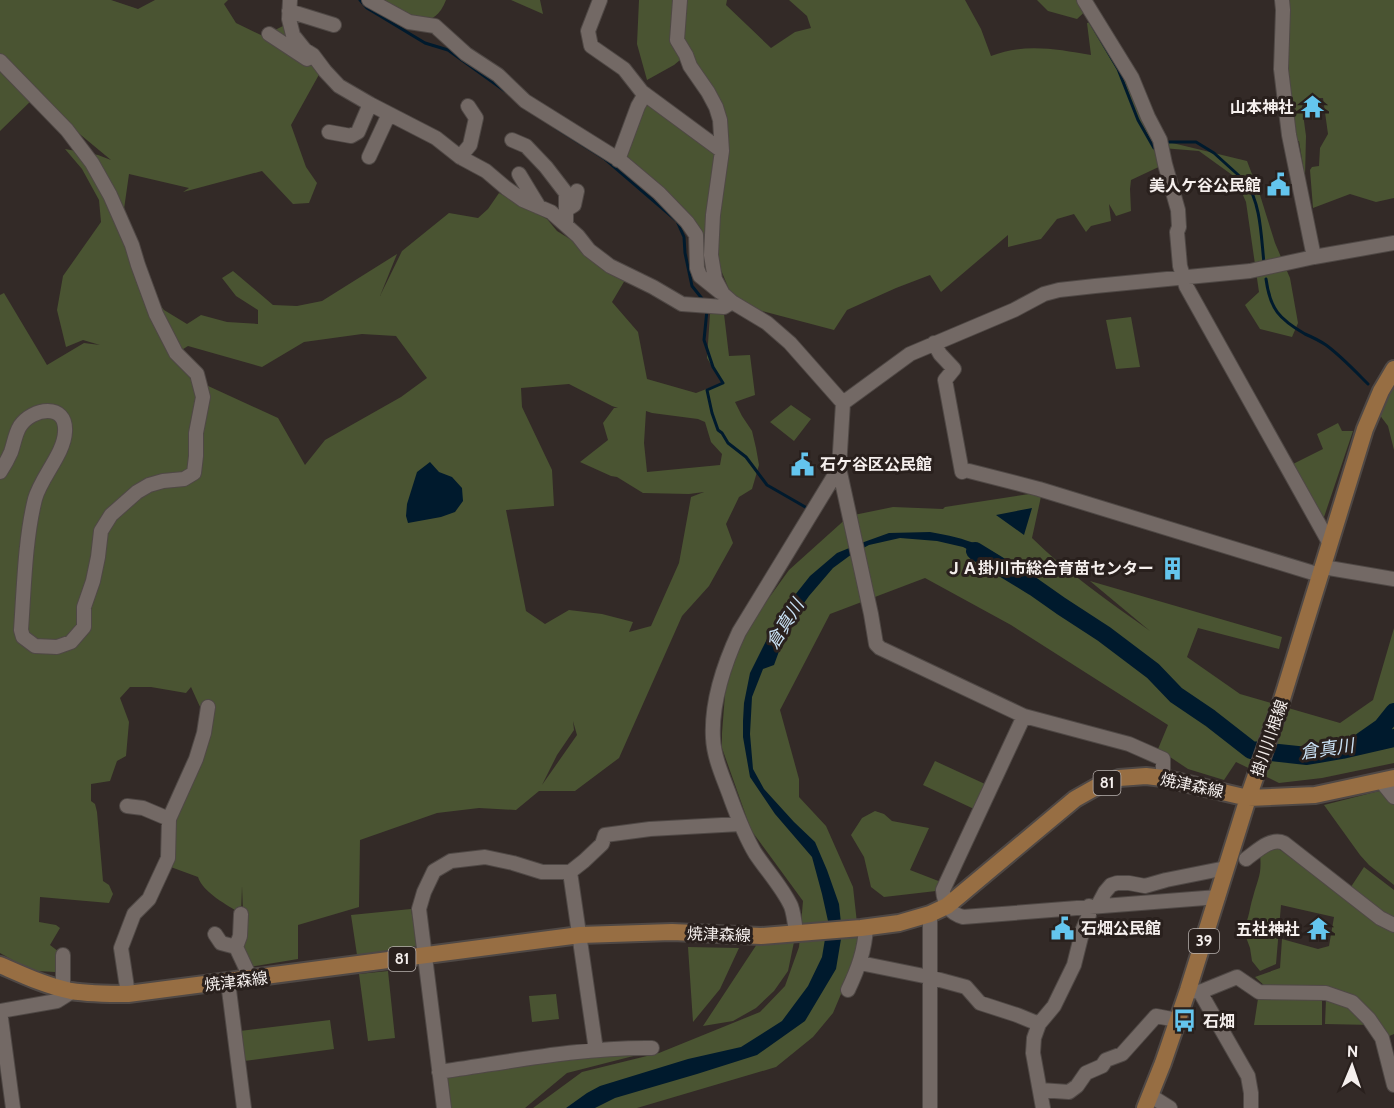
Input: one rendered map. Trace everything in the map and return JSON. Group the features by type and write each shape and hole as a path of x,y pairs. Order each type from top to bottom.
{"main road":[{"name":"掛川川根線","path":"1148,1102 1177,1020 1194,991 1226,868 1278,712 1365,429 1394,369"},
{"name":"焼津森線","path":"0,965 68,990 97,994 128,994 580,935 672,932 761,936 899,923 930,914 947,906 1075,799 1098,786 1119,778 1146,776 1163,778 1248,798 1315,795 1387,779"}],"street":[{"path":"369,0 410,22 435,26 466,54 498,75 525,101 618,160 659,193 687,222 696,235 697,268 700,276 728,298 777,330 843,403 840,468 876,644 880,648 1024,716 1129,744 1163,759 1163,778"},
{"path":"600,0 588,31 591,46 624,69 645,94 722,151"},
{"path":"680,0 677,40 690,66 716,107 720,120 722,151 713,215 711,255 715,279 728,298"},
{"path":"1084,0 1132,78 1160,140 1178,210 1180,266 1186,286 1330,544"},
{"path":"1282,0 1281,69 1289,135 1314,257"},
{"path":"334,26 290,6 289,19 293,35 339,86 436,138 460,157 486,171 523,200 551,212 578,236 589,250 610,266 682,304 724,307 728,298"},
{"path":"269,34 325,71"},
{"path":"0,61 67,130 92,163 110,195 132,245 156,314 176,353 198,374 203,397 196,433 194,474 184,479 149,485 137,492 111,515 101,531 93,581 84,607 84,627 71,642 57,647 35,645 23,637 21,630 30,525 36,496 63,441 65,430 62,417 56,412 41,411 32,415 20,427 10,454 0,472"},
{"path":"618,160 638,106 645,94"},
{"path":"329,132 351,136 358,132 370,104"},
{"path":"460,157 470,145 476,118 468,106"},
{"path":"369,157 389,114"},
{"path":"512,140 526,146 566,193 566,225"},
{"path":"519,174 539,207"},
{"path":"566,210 574,205 577,191"},
{"path":"843,403 910,354 1014,310 1044,294 1095,286 1251,271 1394,243"},
{"path":"934,343 940,354 954,369 945,380 965,472 1039,489 1322,571 1394,579"},
{"path":"803,933 783,891 755,853 740,824 720,769 713,737 721,676 739,632 840,468"},
{"path":"128,994 121,948 134,914 149,899 168,858 169,819 195,759 204,733 208,707"},
{"path":"1024,716 943,890 947,906 955,914 963,917 1218,897"},
{"path":"1387,779 1394,797"},
{"path":"127,806 143,808 169,819"},
{"path":"444,1108 419,909 434,871 451,861 485,857 542,872 570,872 602,844 605,836 650,829 740,824"},
{"path":"1246,859 1278,840 1380,918 1394,925"},
{"path":"1042,1108 1034,1038 1039,1024 1054,1006 1074,964 1083,929 1093,906 1111,885 1117,882 1145,886 1226,868"},
{"path":"570,872 596,1050"},
{"path":"1166,880 1168,900"},
{"path":"242,914 240,936 236,947 251,979"},
{"path":"930,914 930,1108"},
{"path":"848,990 860,963 865,943 864,927"},
{"path":"215,934 221,943 236,947"},
{"path":"13,1108 0,1011 57,1001 68,990 63,955"},
{"path":"860,963 966,987 980,1003 1039,1024"},
{"path":"1251,1108 1248,1076 1194,991 1237,977 1259,992 1326,993 1352,1002 1369,1019 1382,1038 1394,1085"},
{"path":"228,982 244,1108"},
{"path":"1040,1090 1069,1092 1077,1086 1086,1072 1122,1054 1156,1016 1177,1020"},
{"path":"440,1072 596,1050 652,1048"},
{"path":"1148,1102 1170,1108"}],"green space":[{"path":"0,0 111,0 138,9 155,0 228,0 224,4 236,23 263,36 285,25 321,71 291,125 306,167 317,183 309,203 293,204 262,171 183,192 189,188 129,174 122,223 147,289 164,310 187,324 201,315 227,322 258,324 258,310 236,296 222,278 233,271 273,305 297,306 322,301 397,254 380,296 402,251 449,213 478,218 488,209 499,193 547,219 557,231 628,275 612,302 638,332 647,379 696,393 722,383 707,358 710,314 724,314 729,356 750,355 755,395 735,402 752,431 759,465 752,489 739,497 726,524 733,543 709,586 682,616 619,758 575,791 539,791 516,810 479,808 437,813 360,840 359,907 298,925 298,959 250,967 237,944 243,911 242,886 241,914 210,893 198,877 168,866 169,819 206,720 191,687 186,693 151,687 130,687 120,698 129,722 126,756 117,761 110,781 91,784 91,801 95,804 97,812 103,881 109,885 113,894 109,903 40,897 39,922 60,928 50,945 63,955 55,972 37,971 17,965 16,962 0,953 0,295 4,293 47,365 84,343 100,345 83,340 66,347 57,310 63,276 101,222 99,200 82,169 65,149 98,155 111,160 35,97 0,131","holes":["362,334 396,336 427,378 401,397 325,440 305,465 278,418 206,385 172,356 188,346 262,367 304,342","569,384 618,408 614,408 603,423 608,440 580,462 617,477 643,493 704,492 691,497 679,563 651,626 629,632 633,622 602,614 569,610 545,624 526,611 506,510 554,506 552,470 522,407 521,388","646,411 698,419 705,422 711,442 722,454 720,465 647,472 644,443","573,721 577,735 542,785 557,755 574,730"]},
{"path":"374,0 446,0 440,12 423,21 404,16"},
{"path":"511,0 540,0 543,14"},
{"path":"639,0 727,0 726,5 771,48 795,32 811,28 807,16 789,0 965,0 981,29 991,56 1028,48 1091,55 1087,23 1095,21 1160,140 1247,161 1275,243 1290,278 1298,323 1292,337 1260,329 1245,305 1259,292 1246,202 1235,177 1199,151 1162,148 1165,164 1131,180 1131,211 1116,216 1109,204 1111,221 1091,226 1086,232 1074,214 1057,219 1041,239 1008,247 1008,235 941,292 930,275 847,310 834,330 735,304 714,253 726,139 686,55 674,65 647,80 637,44"},
{"path":"1037,0 1088,0 1091,6 1077,19 1048,11"},
{"path":"1289,0 1394,0 1394,198 1376,202 1350,194 1313,208 1310,170 1312,167 1319,166 1320,148 1328,134 1323,98 1311,98 1302,106 1306,136 1305,177 1299,141 1290,141 1282,2"},
{"path":"655,103 717,149 713,285 697,268 699,234 626,157 643,105"},
{"path":"1131,317 1140,367 1116,369 1106,320"},
{"path":"1394,386 1394,450 1388,426 1379,414"},
{"path":"791,405 811,419 794,441 770,422"},
{"path":"1338,423 1342,431 1353,431 1323,520 1293,464 1323,449 1317,434"},
{"path":"1042,492 1032,538 1074,575 1150,631 1090,581 1282,637 1279,649 1198,628 1187,657 1240,694 1340,723 1373,700 1394,628 1394,763 1322,778 1279,783 1236,762 1224,780 1188,769 1158,749 1168,725 1011,625 925,578 830,614 780,710 799,779 799,797 826,826 853,887 859,941 849,975 833,1013 813,1037 776,1067 637,1108 533,1108 582,1072 659,1053 760,1012 785,986 799,947 803,901 751,830 722,748 722,733 726,682 733,657 748,627 789,570 849,516 893,507 943,509"},
{"path":"935,761 985,784 974,809 923,785"},
{"path":"1383,790 1394,803 1394,885 1360,855 1324,805"},
{"path":"875,811 884,814 892,821 929,828 910,870 941,882 936,891 884,897 871,887 864,857 851,835 862,818"},
{"path":"1276,847 1345,896 1364,867 1394,890 1394,1034 1387,1037 1362,1004 1266,987 1255,977 1280,968 1282,939 1318,949 1329,946 1334,917 1281,905 1276,964 1260,971 1252,961 1243,929 1259,876 1260,854"},
{"path":"411,909 417,946 357,955 351,915"},
{"path":"794,942 788,971 774,991 756,1008 733,1021 703,1026 757,944"},
{"path":"688,947 739,948 720,989 693,1022"},
{"path":"388,971 395,1038 368,1041 359,974"},
{"path":"1259,992 1322,993 1322,1025 1254,1025"},
{"path":"556,994 559,1019 532,1022 529,996"},
{"path":"1326,999 1349,1005 1373,1025 1325,1024"},
{"path":"330,1020 334,1049 244,1061 240,1031"},
{"path":"649,1052 567,1073 525,1108 448,1108 443,1076 608,1053"}],"water":[{"path":"430,462 439,472 452,477 462,488 463,501 455,512 408,523 407,504 417,472"},
{"path":"1032,508 1024,535 996,515"},
{"path":"930,532 960,538 986,548 1010,563 1032,585 963,547 937,541 900,538 869,545 833,568 809,596 789,624 774,665 763,669 752,697 750,734 753,769 764,789 815,842 839,904 842,933 836,969 805,1021 757,1055 615,1098 595,1108 566,1108 600,1086 688,1059 741,1047 782,1021 808,986 822,957 828,921 812,857 775,814 750,777 743,737 743,721 750,673 767,639 791,600 810,576 837,553 889,533"}],"waterway":[{"path":"360,0 367,8 425,43 448,50 505,91"},
{"path":"1089,20 1118,69 1138,120 1154,148"},
{"path":"556,128 605,159 677,221 684,237 692,286 704,301"},
{"path":"1169,142 1196,142 1214,153 1246,182 1255,200 1264,263"},
{"path":"1266,279 1273,306 1282,318 1296,329 1332,349 1368,384"},
{"path":"707,310 704,340 713,367 723,383 707,390 718,430 728,443 746,457 767,485 807,508"},
{"name":"倉真川","path":"975,551 1104,634 1153,671 1176,695 1251,750 1307,756 1394,738"},
{"path":"1362,741 1382,727 1394,712"}],"place":[{"name":"山本神社","path":"1312,107"},
{"name":"美人ケ谷公民館","path":"1279,185"},
{"name":"石ケ谷区公民館","path":"802,464"},
{"name":"ＪＡ掛川市総合育苗センター","path":"1172,568"},
{"name":"石畑公民館","path":"1063,928"},
{"name":"五社神社","path":"1318,929"},
{"name":"石畑","path":"1185,1021"}]}
